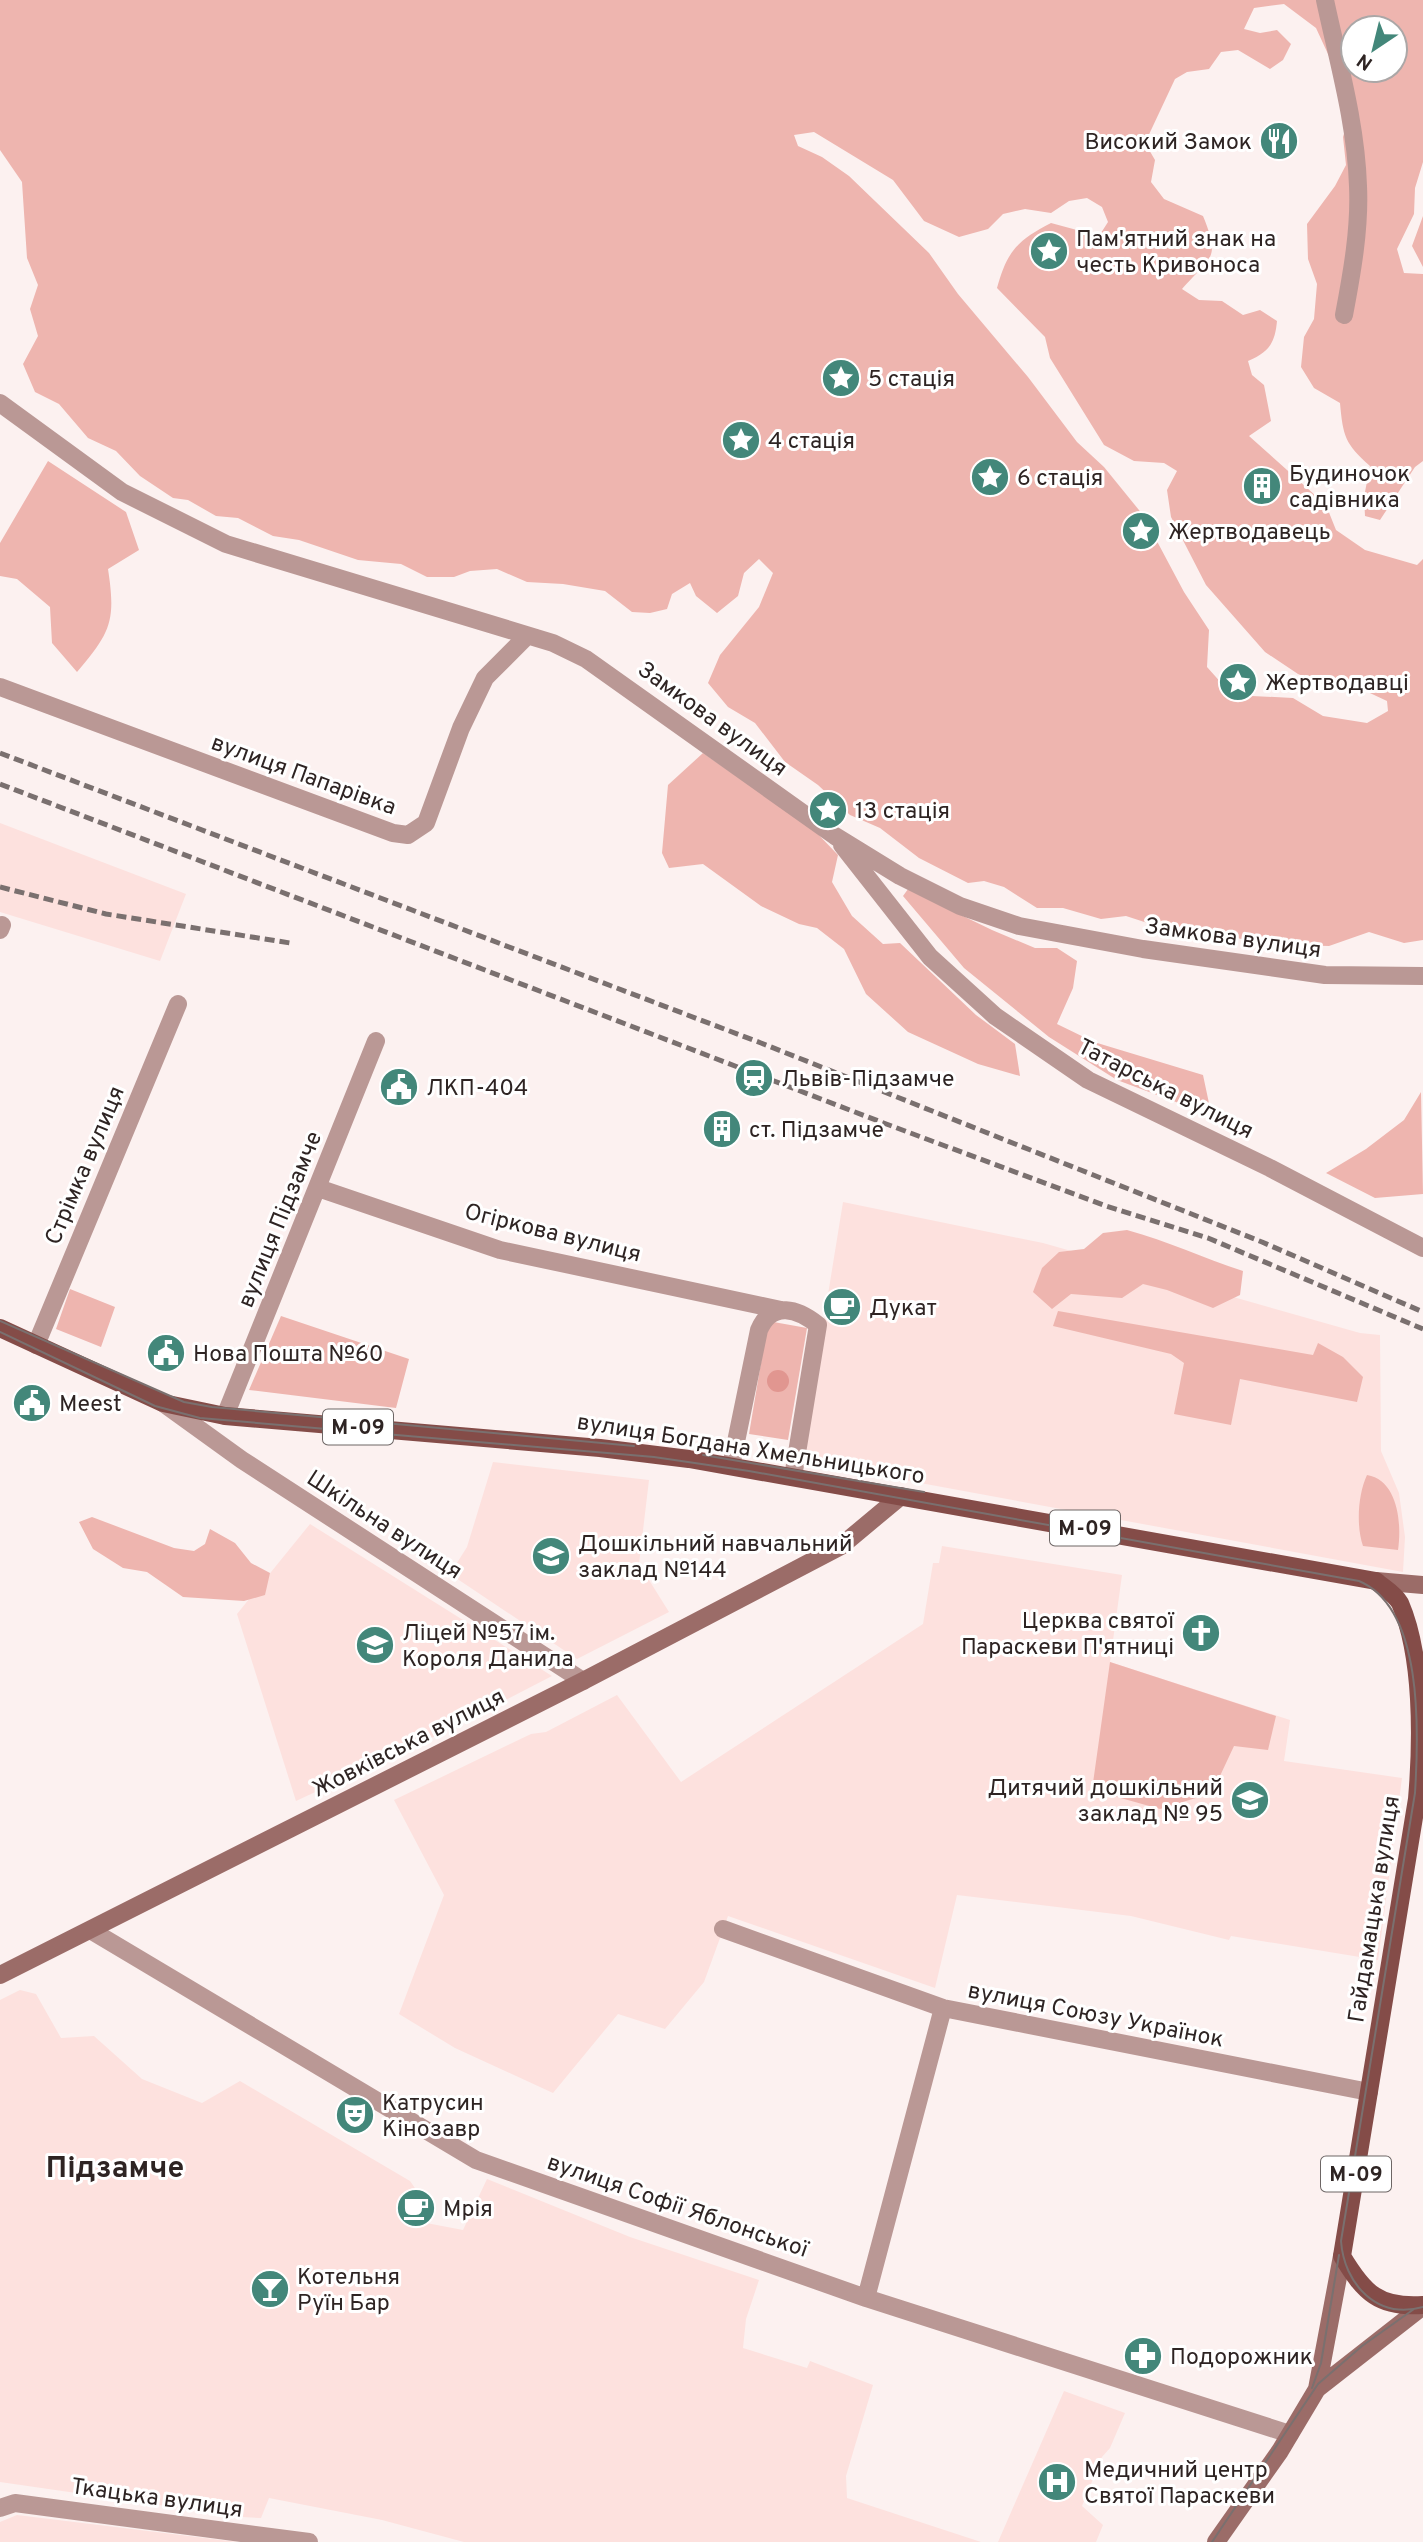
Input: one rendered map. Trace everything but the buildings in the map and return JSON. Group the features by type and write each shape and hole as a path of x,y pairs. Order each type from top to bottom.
{"main road":[{"name":"вулиця Богдана Хмельницького","path":"0,1328 163,1403 225,1416 600,1448 731,1466 1376,1581"},
{"name":"Гайдамацька вулиця","path":"1342,2256 1416,1798 1423,1734 1422,1678 1412,1632 1398,1600 1376,1581"},
{"path":"1342,2256 1367,2292 1386,2304 1423,2305"}],"street":[{"path":"1325,0 1352,125 1358,187 1352,277 1344,315"},
{"name":"Замкова вулиця","path":"0,403 122,492 226,544 527,636 586,659 617,678 835,836 900,876 960,906 1019,926 1143,949 1325,975 1423,976"},
{"name":"вулиця Папарівка","path":"0,687 393,833 408,835 426,823 461,728 485,678 527,636"},
{"name":"Татарська вулиця","path":"835,836 930,957 995,1016 1088,1080 1270,1168 1423,1248"},
{"name":"Стрімка вулиця","path":"36,1345 178,1004"},
{"name":"вулиця Підзамче","path":"225,1416 376,1041"},
{"name":"Огіркова вулиця","path":"318,1188 500,1250 781,1310 799,1311 818,1325 793,1477"},
{"path":"731,1466 759,1330 769,1315 781,1310"},
{"name":"Шкільна вулиця","path":"163,1403 242,1460 583,1681"},
{"name":"Жовківська вулиця","path":"0,1975 92,1931 583,1681 841,1546 901,1496"},
{"name":"вулиця Богдана Хмельницького","path":"1376,1581 1423,1585"},
{"path":"723,1930 943,2008"},
{"name":"вулиця Софії Яблонської","path":"92,1931 476,2160 866,2298 1290,2434"},
{"name":"вулиця Союзу Українок","path":"866,2298 943,2008 1369,2092"},
{"name":"Гайдамацька вулиця","path":"1317,2389 1342,2256"},
{"path":"1216,2542 1290,2434 1317,2389 1423,2305"},
{"name":"Ткацька вулиця","path":"0,2508 15,2503 309,2542"}],"shaded area":[{"path":"0,0 1423,0 1423,162 1415,188 1414,214 1397,249 1404,273 1423,274 1423,461 1415,467 1380,520 1365,516 1364,497 1370,466 1355,452 1347,439 1340,403 1314,388 1301,367 1304,337 1314,319 1317,284 1308,259 1307,224 1335,186 1346,165 1343,137 1352,106 1342,84 1409,84 1409,14 1339,14 1339,78 1316,28 1284,4 1254,8 1244,29 1260,33 1277,30 1291,44 1283,60 1270,69 1238,50 1221,52 1209,69 1187,72 1175,79 1145,143 1155,160 1151,182 1164,199 1203,216 1211,241 1210,257 1182,289 1199,300 1222,301 1243,315 1260,310 1277,321 1270,346 1248,361 1252,375 1264,385 1271,421 1249,436 1326,505 1336,530 1365,550 1417,565 1423,559 1423,940 1404,943 1369,932 1329,946 1264,944 1210,932 1175,932 1126,916 1101,919 1063,908 1037,908 1004,887 984,881 968,883 919,858 880,828 850,815 818,785 785,762 755,723 728,707 708,683 720,655 759,607 773,573 759,559 744,573 738,596 717,613 696,596 690,583 672,594 667,609 650,613 632,612 605,591 563,584 527,582 497,569 470,571 454,577 427,577 401,564 358,560 299,540 273,536 238,518 216,516 188,500 173,498 140,476 116,451 88,438 59,404 35,392 23,364 38,336 30,309 38,285 27,258 22,182 0,150","holes":["814,132 893,180 924,221 959,237 988,229 1003,214 1025,209 1051,213 1069,201 1087,198 1102,207 1108,222 1099,236 1051,223 1022,241 1005,265 997,288 1045,337 1050,358 1104,445 1134,461 1164,463 1177,471 1167,490 1171,517 1206,585 1265,652 1298,674 1332,688 1357,687 1387,701 1388,711 1367,723 1323,716 1293,698 1232,695 1207,667 1209,630 1184,592 1143,515 1104,467 1077,442 1028,377 958,294 929,253 849,176 822,157 798,146 794,135"]},
{"path":"1423,216 1423,267 1412,246"},
{"path":"48,461 126,512 139,550 108,569 111,614 108,625 104,636 77,672 52,643 50,607 17,579 0,576 0,543"},
{"path":"703,753 813,829 838,855 832,882 852,916 883,944 900,943 976,1015 1015,1044 1020,1076 978,1064 908,1032 866,994 844,949 817,928 799,924 761,906 703,864 669,868 662,853 668,785"},
{"path":"0,823 186,894 160,961 0,912"},
{"path":"911,885 934,902 992,930 1035,948 1057,948 1077,961 1073,988 1057,1024 1094,1042 1203,1075 1210,1108 1192,1108 1117,1080 1049,1037 964,968 903,896"},
{"path":"1421,1092 1423,1194 1375,1198 1326,1173 1366,1149 1404,1120"},
{"path":"843,1202 1043,1243 1360,1333 1380,1335 1381,1451 1399,1493 1405,1537 1403,1572 801,1461"},
{"path":"1127,1230 1243,1271 1240,1295 1213,1308 1167,1290 1143,1284 1122,1298 1071,1294 1052,1309 1033,1292 1042,1268 1059,1252 1084,1249 1103,1233"},
{"path":"70,1289 115,1307 101,1347 56,1329"},
{"path":"1058,1311 1313,1355 1318,1343 1343,1357 1363,1377 1357,1402 1240,1379 1231,1425 1174,1414 1184,1363 1171,1354 1053,1326"},
{"path":"281,1316 409,1359 396,1408 249,1390"},
{"path":"768,1321 807,1328 788,1440 749,1434"},
{"path":"778,1370 786,1373 789,1381 786,1389 778,1392 770,1389 767,1381 770,1373"},
{"name":"Дошкільний навчальний заклад №144","path":"493,1462 649,1480 639,1564 669,1612 577,1659 450,1574 467,1547"},
{"path":"1367,1475 1385,1485 1396,1505 1398,1550 1363,1546 1359,1510"},
{"path":"92,1517 174,1548 194,1551 205,1544 210,1529 235,1543 251,1563 270,1573 265,1595 244,1601 183,1597 147,1572 123,1568 93,1549 79,1522"},
{"name":"Ліцей №57 ім. Короля Данила","path":"310,1524 552,1676 442,1733 296,1801 237,1614"},
{"path":"942,1546 1122,1575 1110,1662 1290,1720 1284,1761 1402,1778 1378,1960 1231,1936 1229,1940 1131,1916 957,1895 935,1988 728,1916 704,1982 665,2029 618,2014 553,2093 455,2048 399,2014 444,1895 394,1800 531,1734 546,1732 617,1695 681,1782 923,1624 933,1563 939,1563"},
{"path":"1110,1662 1276,1716 1268,1750 1234,1746 1212,1793 1160,1809 1092,1790"},
{"path":"20,1990 36,1994 61,2038 94,2036 142,2079 202,2103 240,2081 410,2181 426,2204 421,2222 463,2230 487,2179 630,2237 759,2280 746,2319 743,2348 807,2368 810,2361 873,2385 846,2476 847,2498 981,2542 464,2542 382,2520 269,2498 261,2518 242,2517 0,2482 0,2000"},
{"name":"Медичний центр Святої Параскеви","path":"1064,2391 1125,2413 1110,2448 1102,2457 1082,2506 1103,2525 1096,2542 998,2542"},
{"path":"17,2515 238,2542 0,2542 0,2522"}],"tram line":[{"path":"0,1321 184,1402 212,1407 634,1446"},
{"path":"0,1332 155,1406 200,1418 654,1457 749,1471 1359,1581 1380,1595 1395,1617 1406,1643 1412,1673 1417,1737 1415,1793 1341,2241 1343,2257 1349,2271 1366,2295 1391,2308 1406,2310 1423,2307"},
{"path":"703,1455 924,1492"},
{"path":"1312,2388 1321,2363 1339,2255"},
{"path":"1212,2542 1318,2384 1362,2346 1414,2309"}],"railway":[{"path":"0,753 761,1043 1262,1242 1423,1312"},
{"path":"0,784 881,1122 1106,1206 1208,1238 1423,1329"},
{"path":"0,887 106,914 290,943"}],"place":[{"name":"Високий Замок","path":"1279,141"},
{"name":"Пам'ятний знак на честь Кривоноса","path":"1049,251"},
{"name":"5 стація","path":"841,378"},
{"name":"4 стація","path":"741,440"},
{"name":"6 стація","path":"990,477"},
{"name":"Будиночок садівника","path":"1262,486"},
{"name":"Жертводавець","path":"1141,531"},
{"name":"Жертводавцi","path":"1238,682"},
{"name":"13 стація","path":"828,810"},
{"name":"Львів-Підзамче","path":"754,1078"},
{"name":"ЛКП-404","path":"399,1087"},
{"name":"ст. Підзамче","path":"722,1129"},
{"name":"Дукат","path":"842,1307"},
{"name":"Нова Пошта №60","path":"166,1353"},
{"name":"Meest","path":"32,1403"},
{"name":"Дошкільний навчальний заклад №144","path":"551,1556"},
{"name":"Церква святої Параскеви П'ятниці","path":"1201,1633"},
{"name":"Ліцей №57 ім. Короля Данила","path":"375,1645"},
{"name":"Дитячий дошкільний заклад № 95","path":"1250,1800"},
{"name":"Катрусин Кінозавр","path":"355,2115"},
{"name":"Мрія","path":"416,2208"},
{"name":"Котельня Руїн Бар","path":"270,2289"},
{"name":"Подорожник","path":"1143,2356"},
{"name":"Медичний центр Святої Параскеви","path":"1057,2482"}],"district":[{"name":"Підзамче","path":"115,2167"}]}
